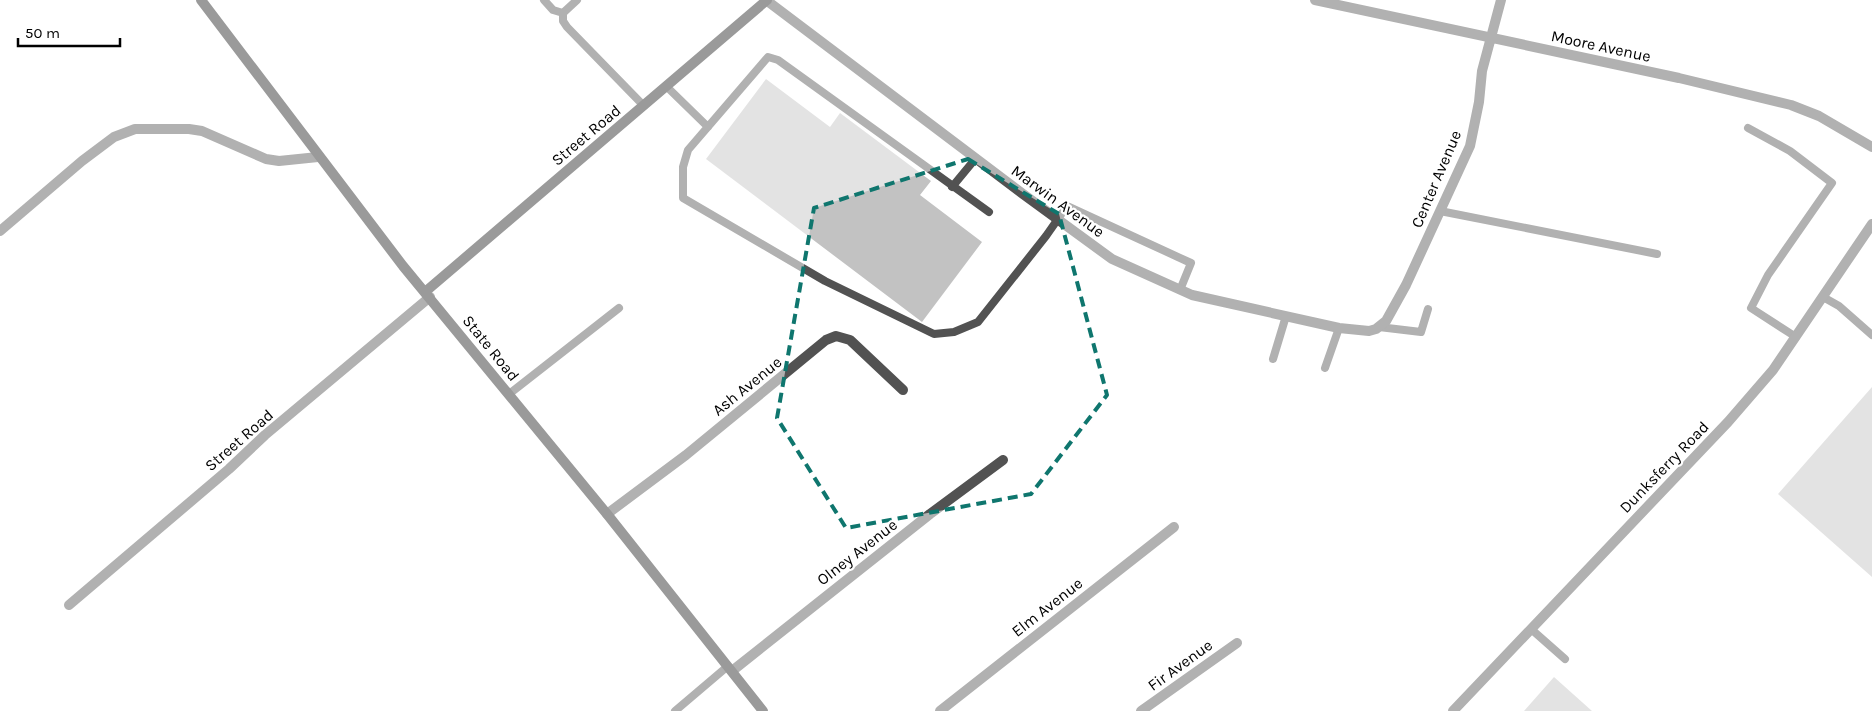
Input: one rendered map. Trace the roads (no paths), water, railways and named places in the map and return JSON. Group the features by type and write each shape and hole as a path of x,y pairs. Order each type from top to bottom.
{"main road":[{"name":"State Road","path":"201,0 318,156 427,295 607,514 763,711"},
{"name":"Street Road","path":"427,295 766,0"}],"street":[{"name":"Marwin Avenue","path":"766,0 1112,258 1180,290 1208,299 1339,328 1360,331 1378,328"},
{"name":"Moore Avenue","path":"1315,0 1492,37 1791,105 1818,116 1872,147"},
{"name":"Center Avenue","path":"1378,328 1386,320 1406,285 1470,146 1479,102 1482,71 1501,0"},
{"path":"0,231 82,161 114,137 135,129 179,128 202,131 266,159 279,161 318,156"},
{"name":"Dunksferry Road","path":"1453,711 1728,422 1773,370 1872,224"},
{"name":"Street Road","path":"69,605 229,469 265,435 427,295"},
{"name":"Ash Avenue","path":"607,514 686,455 826,340 836,336 850,340 903,390"},
{"name":"Olney Avenue","path":"730,668 1003,460"},
{"name":"Elm Avenue","path":"940,711 1174,527"},
{"name":"Fir Avenue","path":"1141,711 1237,643"}],"lane":[{"path":"544,0 553,10 563,13"},
{"path":"577,0 563,13 563,21 644,106"},
{"path":"989,212 778,60 768,57 688,150 683,167 683,198 825,281 934,334 954,332 978,322 1059,219 1067,206 1191,263 1180,290"},
{"path":"667,87 708,127"},
{"path":"1748,128 1790,152 1832,183 1768,275 1751,308 1796,338"},
{"path":"952,187 976,158"},
{"path":"1440,211 1657,254"},
{"path":"1823,297 1839,306 1872,336"},
{"path":"509,394 619,308"},
{"path":"1378,328 1421,332 1428,309"},
{"path":"1273,359 1286,316"},
{"path":"1325,368 1339,328"},
{"path":"1532,628 1566,659"},
{"path":"675,711 730,668"}]}
